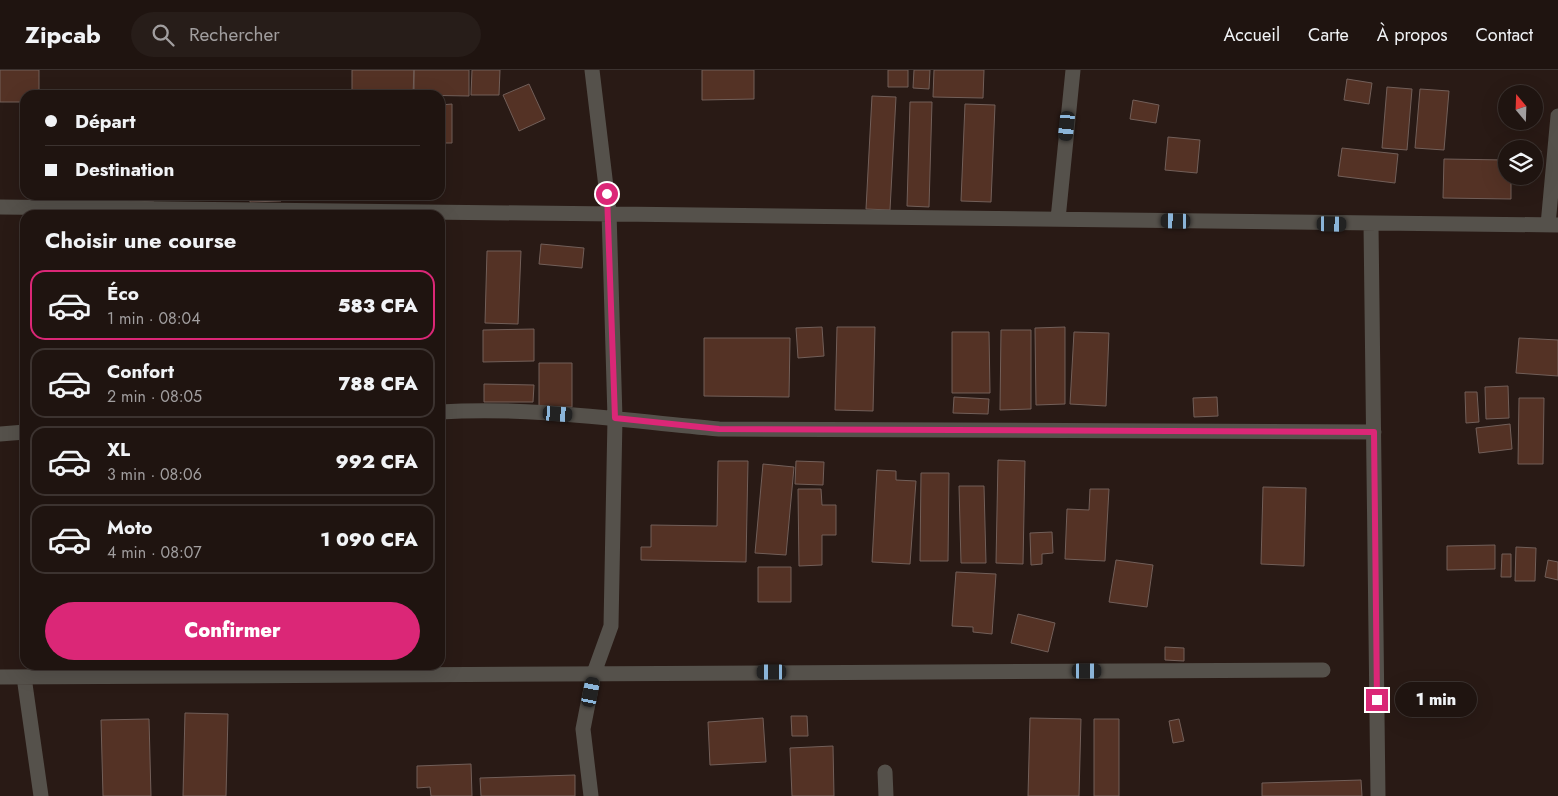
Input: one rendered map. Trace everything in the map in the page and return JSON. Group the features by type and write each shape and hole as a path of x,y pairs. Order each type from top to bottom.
{"street":[{"path":"591,796 584,729 594,673 611,626 615,418 609,212 592,70"},
{"path":"1058,219 1073,70"},
{"path":"445,211 1553,225 1558,116"},
{"path":"0,207 365,210"},
{"path":"1371,224 1378,796"},
{"path":"445,412 482,410 615,418 719,429 1374,432"},
{"path":"0,434 20,432"},
{"path":"0,677 1323,670"},
{"path":"24,677 41,796"},
{"path":"885,772 886,796"}],"building":[{"path":"0,70 39,70 39,90 20,90 20,102 0,102"},
{"path":"352,70 414,70 414,90 352,90"},
{"path":"414,70 469,70 469,96 445,96 445,90 413,90"},
{"path":"472,70 500,70 499,95 471,95"},
{"path":"702,70 754,70 754,99 702,100"},
{"path":"888,70 908,70 908,87 888,87"},
{"path":"914,70 930,70 929,89 913,88"},
{"path":"934,70 984,70 983,98 933,97"},
{"path":"1347,79 1372,83 1369,104 1344,100"},
{"path":"529,84 545,119 519,131 503,95"},
{"path":"1387,87 1412,89 1407,150 1382,148"},
{"path":"1420,89 1449,91 1444,150 1415,148"},
{"path":"872,96 896,97 890,210 866,209"},
{"path":"1133,100 1159,105 1156,123 1130,119"},
{"path":"910,102 932,102 929,207 907,206"},
{"path":"452,104 452,143 445,143 445,105"},
{"path":"965,104 995,105 991,202 961,201"},
{"path":"1168,137 1200,140 1197,173 1165,170"},
{"path":"1342,148 1398,154 1395,183 1338,176"},
{"path":"1444,159 1498,160 1498,185 1511,185 1511,199 1443,198"},
{"path":"117,200 154,200 154,201 117,203"},
{"path":"250,200 281,201 250,202"},
{"path":"541,244 584,248 582,268 539,264"},
{"path":"487,251 521,251 518,324 485,323"},
{"path":"822,327 824,356 798,358 796,328"},
{"path":"837,327 875,327 873,411 835,410"},
{"path":"1065,327 1065,404 1036,405 1035,328"},
{"path":"534,329 534,361 483,362 483,330"},
{"path":"1001,330 1031,330 1031,409 1000,410"},
{"path":"952,332 989,332 990,393 952,393"},
{"path":"1074,332 1109,333 1106,406 1070,404"},
{"path":"704,338 790,338 789,397 704,396"},
{"path":"1519,338 1558,340 1558,376 1516,373"},
{"path":"539,363 572,363 572,407 539,406"},
{"path":"484,384 534,385 533,402 484,402"},
{"path":"1508,386 1509,418 1486,419 1485,387"},
{"path":"1465,392 1477,392 1479,422 1466,423"},
{"path":"954,397 989,399 988,414 953,413"},
{"path":"1217,397 1218,416 1194,417 1193,398"},
{"path":"1519,398 1544,398 1543,464 1518,464"},
{"path":"1510,424 1512,449 1479,453 1476,428"},
{"path":"998,460 1025,461 1023,564 996,563"},
{"path":"718,461 748,461 746,562 641,560 641,547 651,547 651,525 717,526"},
{"path":"796,461 824,462 823,485 795,484"},
{"path":"763,464 794,467 786,555 755,553"},
{"path":"877,470 896,471 896,480 916,481 910,564 872,562"},
{"path":"921,473 949,473 948,561 920,561"},
{"path":"959,486 984,486 986,563 961,563"},
{"path":"1263,487 1306,488 1304,566 1261,564"},
{"path":"798,489 821,489 822,505 836,505 836,535 822,535 822,565 799,566"},
{"path":"1090,489 1109,489 1105,561 1065,559 1067,509 1089,510"},
{"path":"1052,532 1053,553 1042,554 1042,564 1031,565 1030,533"},
{"path":"1495,545 1495,569 1447,570 1447,546"},
{"path":"1516,547 1536,548 1535,581 1515,581"},
{"path":"1502,554 1511,554 1511,577 1501,577"},
{"path":"1116,560 1153,565 1147,607 1109,602"},
{"path":"1548,560 1558,562 1558,580 1545,577"},
{"path":"758,567 791,567 791,602 758,602"},
{"path":"956,572 996,574 992,634 973,632 973,627 952,626"},
{"path":"1018,614 1055,623 1048,652 1011,643"},
{"path":"1165,647 1184,648 1184,661 1165,660"},
{"path":"185,713 228,714 226,796 183,796"},
{"path":"791,716 807,716 808,736 792,736"},
{"path":"763,718 766,762 710,765 708,722"},
{"path":"1030,718 1081,719 1079,796 1028,796"},
{"path":"149,719 151,796 103,796 101,720"},
{"path":"1094,719 1119,719 1119,796 1094,796"},
{"path":"1179,719 1184,741 1173,743 1169,721"},
{"path":"833,746 834,796 792,796 790,748"},
{"path":"471,764 472,796 431,796 430,787 417,788 417,766"},
{"path":"575,775 575,796 481,796 480,778"},
{"path":"1361,780 1362,796 1262,796 1262,783"}],"route":[{"path":"607,194 615,418 719,429 1374,432 1377,700"}]}
